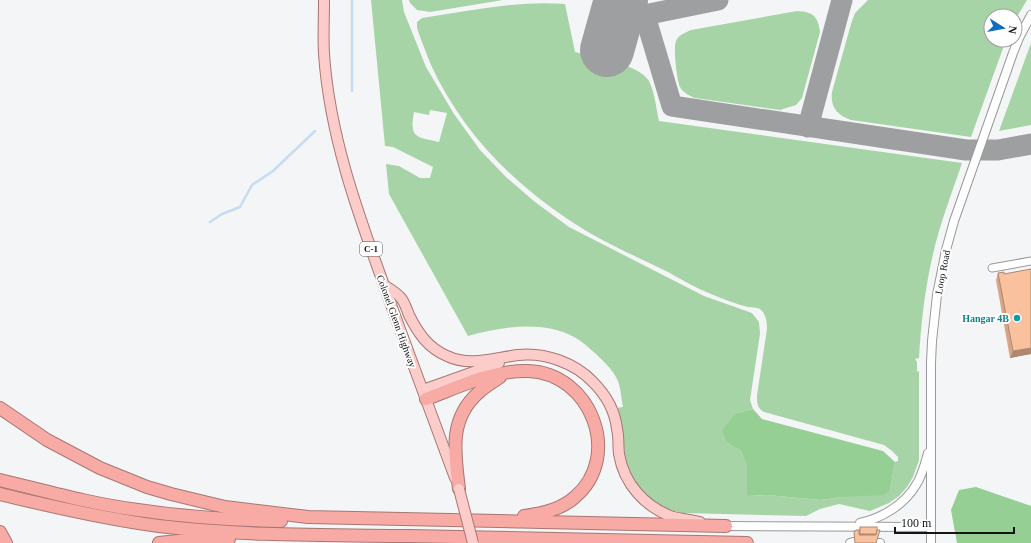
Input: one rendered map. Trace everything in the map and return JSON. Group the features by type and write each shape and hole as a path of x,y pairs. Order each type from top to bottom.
{"highway":[{"path":"424,394 495,374 529,371 555,378 570,387 576,392 588,408 595,425 598,444 597,457 589,481 575,497 565,504 549,511 502,522"},
{"path":"459,489 454,443 461,415 477,394 506,374"},
{"path":"0,408 32,430 74,455 118,475 171,494 225,507 308,517 726,526"},
{"path":"5,481 95,503 163,514 230,520 298,522 308,517"},
{"path":"0,494 82,513 122,520 182,528 248,534 615,539 747,543"},
{"path":"0,532 6,543"},
{"path":"160,543 197,539 240,539 248,534"},
{"path":"615,539 630,543"}],"main road":[{"name":"Colonel Glenn Highway","path":"324,0 324,56 338,142 358,212 459,489 473,543"},
{"path":"384,285 401,299 421,336 433,348 456,360 476,362 528,354 550,358 570,365 587,376 599,389 610,405 615,420 619,453 624,472 629,482 643,500 660,512 676,517 726,526"},
{"path":"424,394 499,363 504,358"}],"street":[{"name":"Loop Road","path":"931,543 932,342 937,295 946,250 954,221 1013,52 1031,15"},
{"path":"992,268 1031,261"},
{"path":"842,526 869,521 887,512 905,499 916,485 921,475 931,444"},
{"path":"726,526 931,527"},
{"path":"850,543 880,543"}],"green space":[{"path":"371,0 402,0 404,12 426,67 454,114 480,150 506,177 535,202 569,227 704,296 752,313 759,322 760,334 750,400 753,409 736,413 727,443 741,451 747,467 747,496 767,495 821,500 890,490 895,462 898,461 898,457 884,445 764,412 760,409 757,395 767,329 764,313 759,308 748,307 705,292 581,228 547,205 507,171 472,132 457,111 443,89 431,65 417,28 417,22 422,18 494,7 547,3 565,4 575,52 615,62 636,70 644,75 649,81 653,90 659,121 962,163 939,231 928,280 922,319 919,358 915,359 917,362 917,372 919,371 919,460 913,477 907,487 899,496 889,503 870,511 839,504 820,509 806,516 682,513 672,511 655,502 640,490 634,482 626,464 623,429 617,408 623,407 619,384 612,371 596,354 574,337 549,328 508,328 468,336 389,194 386,164 399,166 420,178 430,178 433,167 393,147 385,146","holes":["430,110 447,113 439,142 425,139 416,135 414,132 414,112 429,115"]},
{"path":"409,0 503,0 430,12 417,10"},
{"path":"868,0 1027,0 1022,8 983,8 983,48 1003,48 971,137 851,120 838,113 833,106 832,92 855,13"},
{"path":"797,11 807,12 816,18 820,32 802,98 796,105 780,110 695,98 681,89 678,78 675,50 676,41 680,36 691,30"},
{"path":"1031,43 1031,125 999,131"},
{"path":"753,409 762,419 883,451 895,462 890,490 884,495 842,497 821,500 767,495 747,496 747,467 741,451 727,443 722,430 736,413"},
{"path":"976,487 1031,506 1031,543 957,543 951,510 959,490"}],"building":[{"name":"Hangar 4B","path":"1031,269 1031,348 1013,351 998,273 1004,272 1004,274"},
{"path":"860,527 877,527 877,534 860,534"},
{"path":"859,530 859,535 876,535 877,530 880,530 876,543 855,543 854,531"}],"waterway":[{"path":"352,0 352,91"},
{"path":"210,222 222,214 240,207 252,185 273,171 315,131"}],"taxiway":[{"path":"615,21 718,0"},
{"path":"808,127 842,0"},
{"path":"645,16 672,106 966,150 998,150 1031,144"}],"runway":[{"path":"607,50 621,0"}],"place":[{"name":"Hangar 4B","path":"1017,318"}]}
